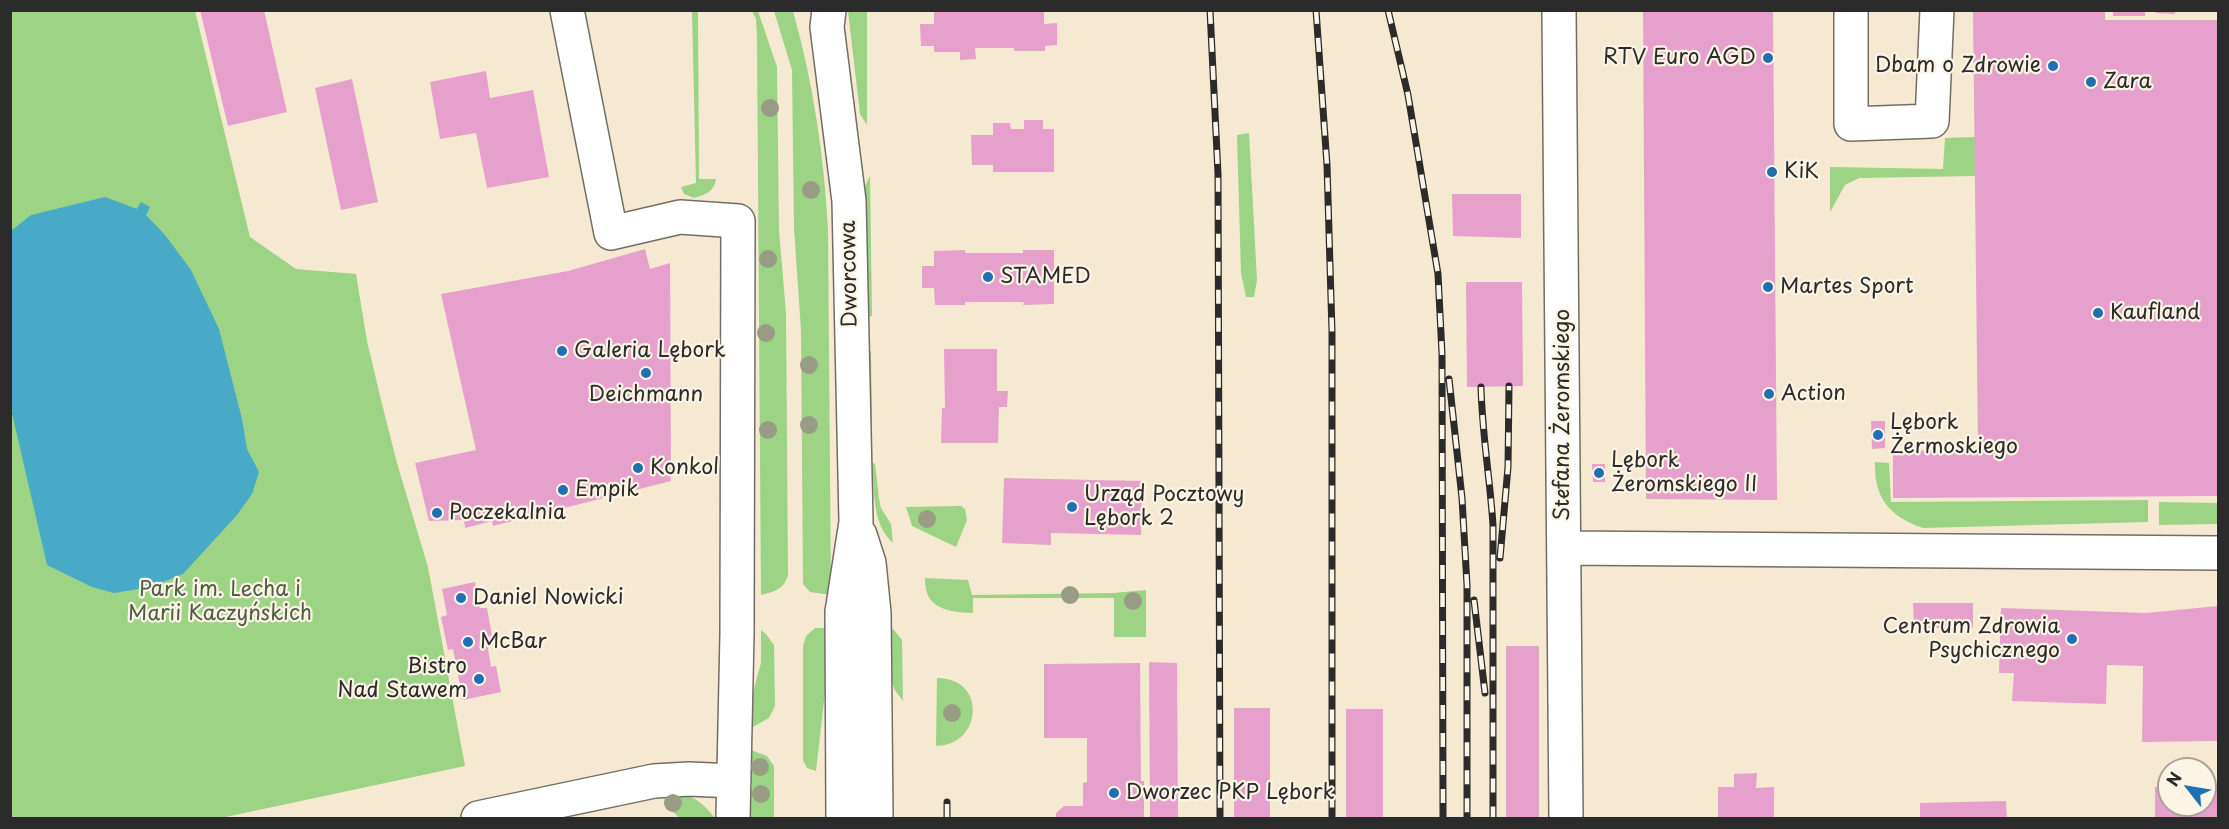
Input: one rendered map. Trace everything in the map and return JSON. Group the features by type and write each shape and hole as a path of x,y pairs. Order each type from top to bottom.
{"street":[{"path":"567,10 612,233 680,217 738,221 737,634 733,819"},
{"name":"Stefana Żeromskiego","path":"1559,10 1566,819"},
{"path":"1851,10 1851,124 1932,121 1937,10"},
{"name":"Dworcowa","path":"824,16 849,201 856,522 842,612 843,819"},
{"name":"Dworcowa","path":"856,522 869,563 874,613 876,819"},
{"path":"1564,548 2218,553"},
{"path":"478,819 654,781 689,779 734,781"}],"green space":[{"name":"Park im. Lecha i Marii Kaczyńskich","path":"10,11 195,11 250,237 296,269 356,274 367,341 381,400 428,567 465,766 221,818 11,818"},
{"path":"692,11 698,11 699,179 716,179 714,187 709,192 694,198 684,194 681,187 696,183"},
{"path":"752,11 758,11 777,67 779,230 786,313 788,574 782,586 761,595 757,37 756,19"},
{"path":"774,11 793,11 812,92 824,174 828,229 831,595 810,592 803,584 801,330 794,228 792,70"},
{"path":"848,11 867,11 867,125 860,114"},
{"path":"1249,133 1257,280 1254,297 1246,297 1241,273 1237,135"},
{"path":"1975,137 1975,176 1859,178 1845,185 1830,212 1830,167 1943,169 1945,138"},
{"path":"870,176 872,316 868,317 865,186"},
{"path":"868,351 871,351 872,432 870,432"},
{"path":"1875,462 1889,463 1891,502 2148,500 2148,522 1923,528 1901,518 1886,504 1877,486"},
{"path":"875,463 881,508 891,524 893,543 886,535 877,516 872,464"},
{"path":"2159,502 2218,503 2218,524 2159,525"},
{"path":"961,506 965,509 967,520 956,547 912,526 906,507"},
{"path":"925,578 968,580 972,595 1113,593 1146,590 1146,637 1114,637 1114,598 973,598 973,613 939,607 929,596"},
{"path":"887,625 902,640 903,701 894,689 884,641"},
{"path":"815,628 831,628 816,771 807,768 803,760 803,646 806,636"},
{"path":"761,630 774,645 775,706 769,718 751,728 751,699 761,663"},
{"path":"937,678 953,681 965,689 971,700 973,712 970,724 963,735 951,743 936,746"},
{"path":"751,750 767,756 774,766 774,818 746,818 752,786"},
{"path":"664,789 693,798 715,818 680,818 667,807"}],"water":[{"path":"105,197 137,209 141,202 150,207 146,215 165,235 191,270 219,329 242,419 247,449 259,472 252,494 237,515 183,574 151,587 114,593 92,587 47,565 11,409 11,231 31,215"}],"building":[{"path":"200,10 264,10 287,112 228,126"},
{"path":"934,10 1044,10 1044,24 1057,23 1057,45 1045,46 1045,51 975,48 976,59 960,60 960,52 934,52 934,46 921,46 920,24 934,24"},
{"path":"1643,10 1773,10 1777,500 1646,499"},
{"name":"Kaufland","path":"1973,10 2105,10 2105,20 2218,20 2218,496 1893,498 1893,451 1978,450"},
{"path":"2113,10 2145,10 2145,16 2113,16"},
{"path":"2156,10 2175,10 2175,14 2156,13"},
{"path":"486,71 490,98 533,90 549,177 487,188 476,133 440,139 430,82"},
{"path":"352,79 378,202 341,210 315,88"},
{"path":"1024,120 1043,120 1043,129 1054,129 1054,172 993,172 993,165 972,165 971,135 993,135 993,123 1010,123 1011,129 1024,129"},
{"path":"1452,194 1521,194 1521,238 1453,236"},
{"name":"Galeria Lębork","path":"645,249 650,269 670,263 671,481 493,526 492,521 465,528 464,520 429,521 415,463 476,450 441,294 568,271"},
{"name":"STAMED","path":"965,250 965,253 1023,253 1023,250 1054,250 1054,304 965,302 965,305 935,305 934,288 922,288 922,266 934,266 934,251"},
{"path":"1466,282 1522,282 1523,386 1467,387"},
{"path":"944,349 997,349 997,391 1008,391 1007,407 999,407 998,443 941,443 942,408 945,408"},
{"name":"Lębork Żermoskiego","path":"1871,421 1885,421 1885,448 1872,449"},
{"name":"Lębork Żeromskiego II","path":"1592,464 1605,464 1605,482 1593,482"},
{"name":"Urząd Pocztowy Lębork 2","path":"1004,478 1142,481 1141,535 1051,533 1051,545 1002,543"},
{"path":"475,582 480,608 487,608 493,641 487,642 491,667 496,666 501,692 463,700 453,649 448,650 441,617 447,615 442,589"},
{"path":"1913,603 1973,603 1973,628 1914,628"},
{"path":"2218,606 2218,741 2142,742 2143,666 2107,665 2106,704 2012,701 2014,673 1999,673 2001,608 2146,613"},
{"path":"1506,646 1539,646 1539,818 1506,818"},
{"path":"1149,662 1177,663 1178,818 1150,818"},
{"path":"1140,663 1141,781 1144,781 1144,818 1056,818 1056,813 1064,806 1083,806 1083,783 1087,782 1087,738 1044,738 1044,664"},
{"path":"1234,708 1270,708 1270,818 1234,818"},
{"path":"1346,709 1383,709 1383,818 1346,818"},
{"path":"1757,773 1756,788 1774,787 1774,818 1718,818 1718,787 1734,787 1734,774"},
{"path":"2218,786 2218,818 2155,818 2155,787 2157,787 2157,817 2217,817"},
{"path":"2006,801 2007,818 1920,818 1920,803"}],"railway":[{"path":"1210,10 1218,174 1220,818"},
{"path":"1316,10 1327,165 1332,332 1332,818"},
{"path":"1388,10 1408,95 1438,274 1442,354 1443,818"},
{"path":"1449,379 1462,498 1467,585 1467,818"},
{"path":"1500,558 1508,467 1509,386"},
{"path":"1481,387 1493,525 1493,818"},
{"path":"1474,600 1485,693"},
{"path":"947,802 947,818"}],"place":[{"name":"RTV Euro AGD","path":"1768,58"},
{"name":"Dbam o Zdrowie","path":"2053,66"},
{"name":"Zara","path":"2091,82"},
{"name":"KiK","path":"1772,172"},
{"name":"STAMED","path":"988,277"},
{"name":"Martes Sport","path":"1768,287"},
{"name":"Kaufland","path":"2098,313"},
{"name":"Galeria Lębork","path":"562,351"},
{"name":"Deichmann","path":"646,373"},
{"name":"Action","path":"1769,394"},
{"name":"Lębork Żermoskiego","path":"1878,435"},
{"name":"Konkol","path":"638,468"},
{"name":"Lębork Żeromskiego II","path":"1599,473"},
{"name":"Empik","path":"563,490"},
{"name":"Urząd Pocztowy Lębork 2","path":"1072,507"},
{"name":"Poczekalnia","path":"437,513"},
{"name":"Daniel Nowicki","path":"461,598"},
{"name":"Centrum Zdrowia Psychicznego","path":"2072,639"},
{"name":"McBar","path":"468,642"},
{"name":"Bistro Nad Stawem","path":"479,679"},
{"name":"Dworzec PKP Lębork","path":"1114,793"}]}
